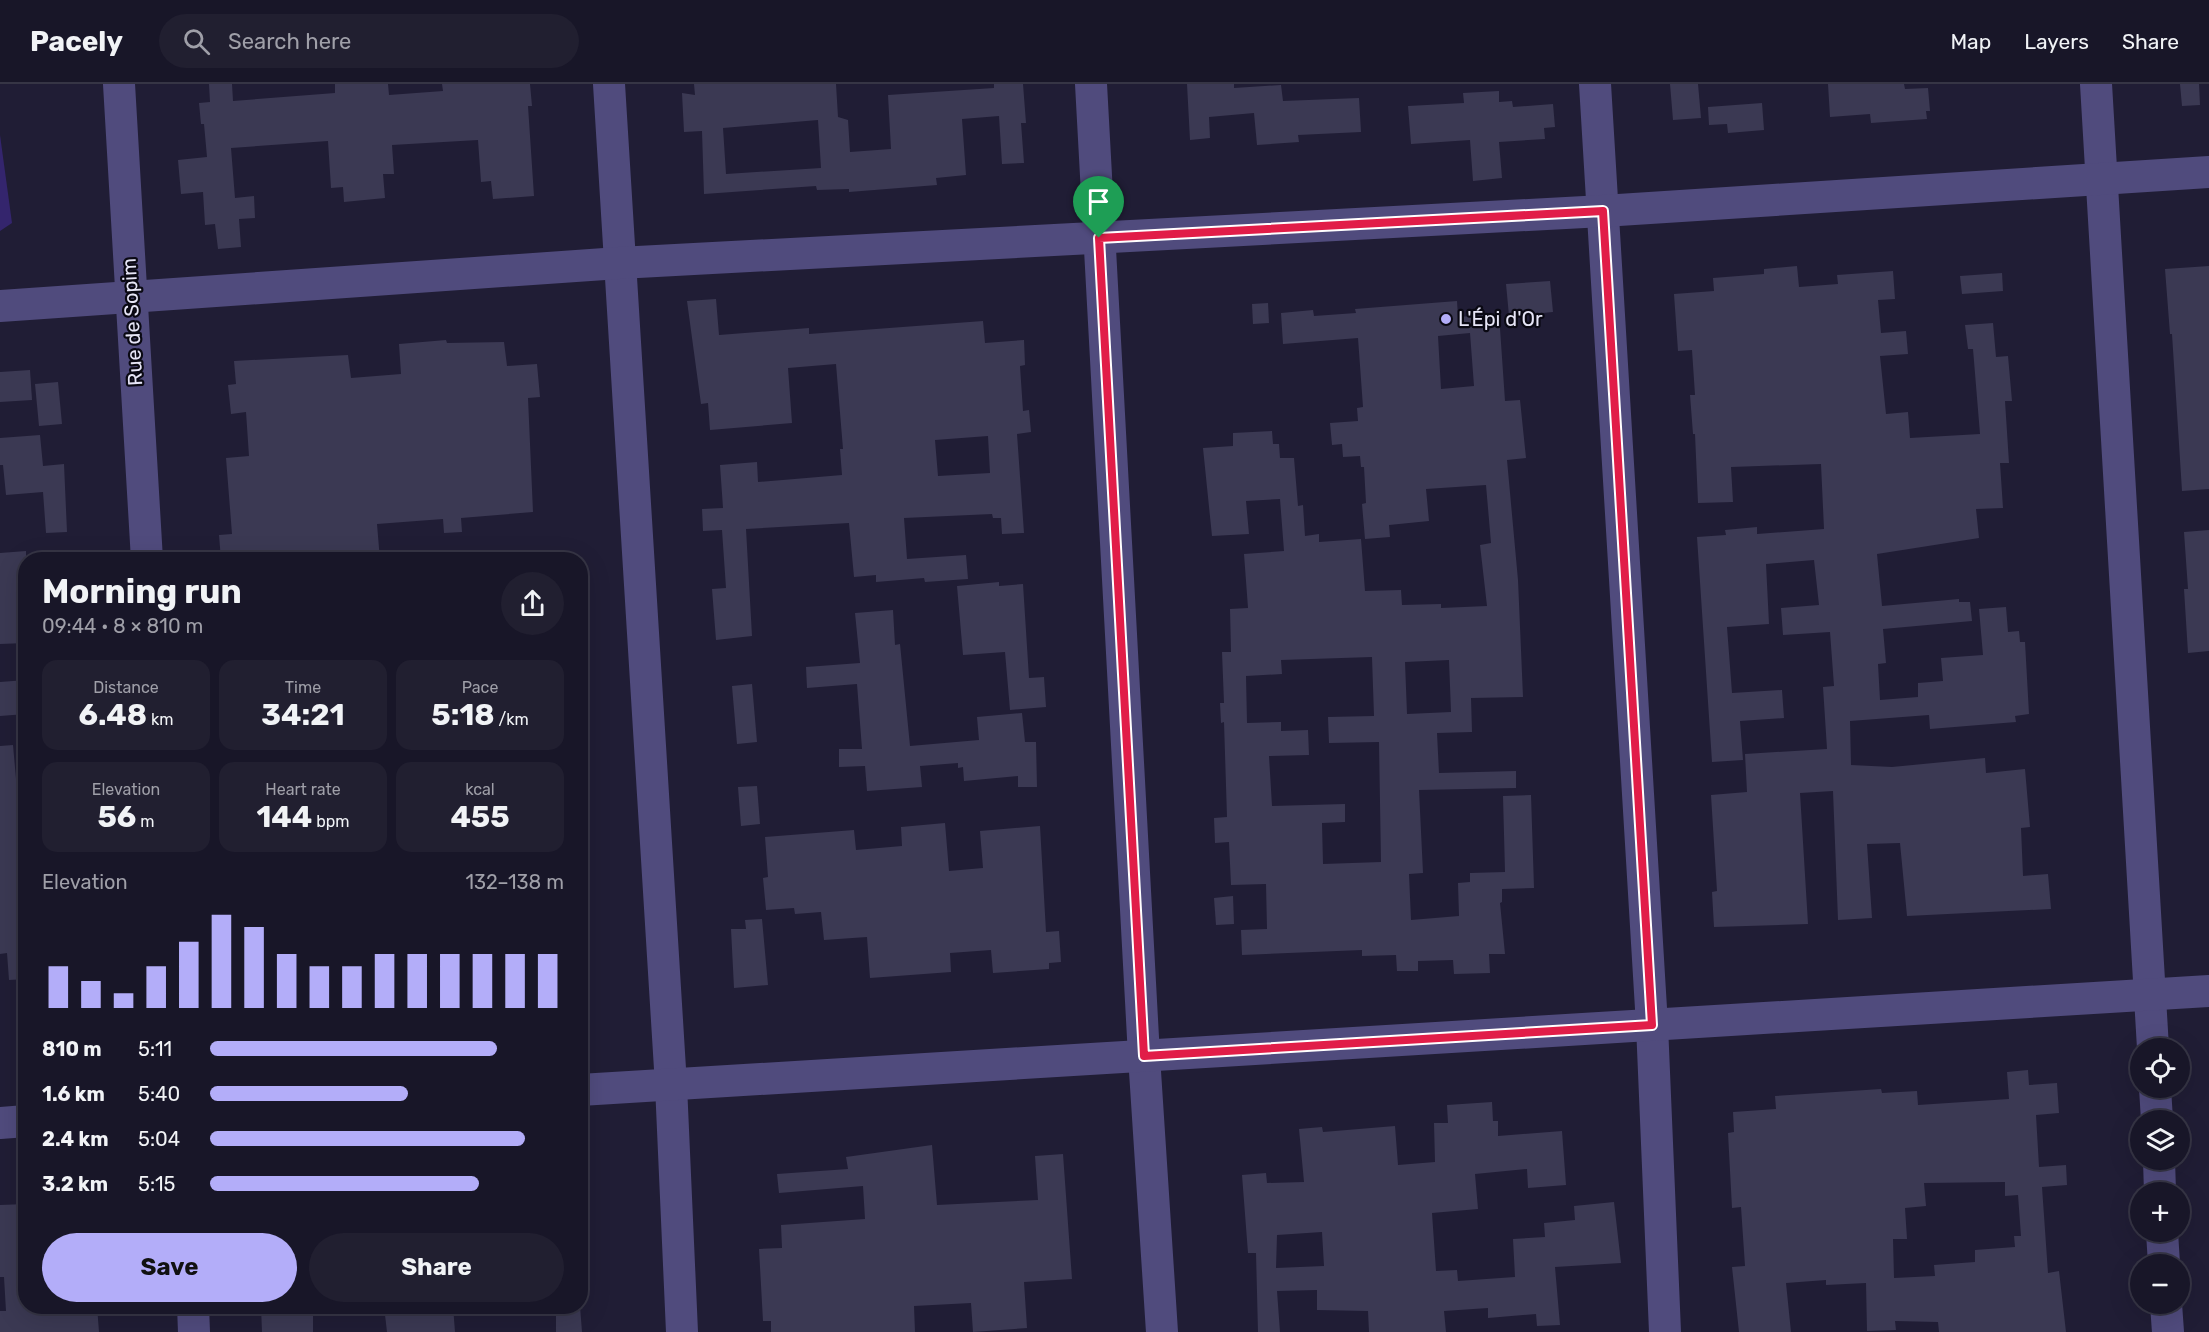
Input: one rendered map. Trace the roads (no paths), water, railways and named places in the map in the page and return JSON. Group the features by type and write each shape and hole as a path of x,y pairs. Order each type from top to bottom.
{"street":[{"name":"Rue de Sopim","path":"119,84 147,552"},
{"path":"609,84 672,1085 682,1332"},
{"path":"1091,84 1144,1056 1162,1332"},
{"path":"1595,84 1652,1025 1665,1332"},
{"path":"2096,84 2152,1038"},
{"path":"0,306 131,299 619,263 1603,211 2209,172"},
{"path":"588,1090 2209,991"},
{"path":"0,1123 18,1122"},
{"path":"193,1314 194,1332"},
{"path":"2167,1314 2168,1332"}],"place":[{"name":"L'Épi d'Or","path":"1446,319"}]}
